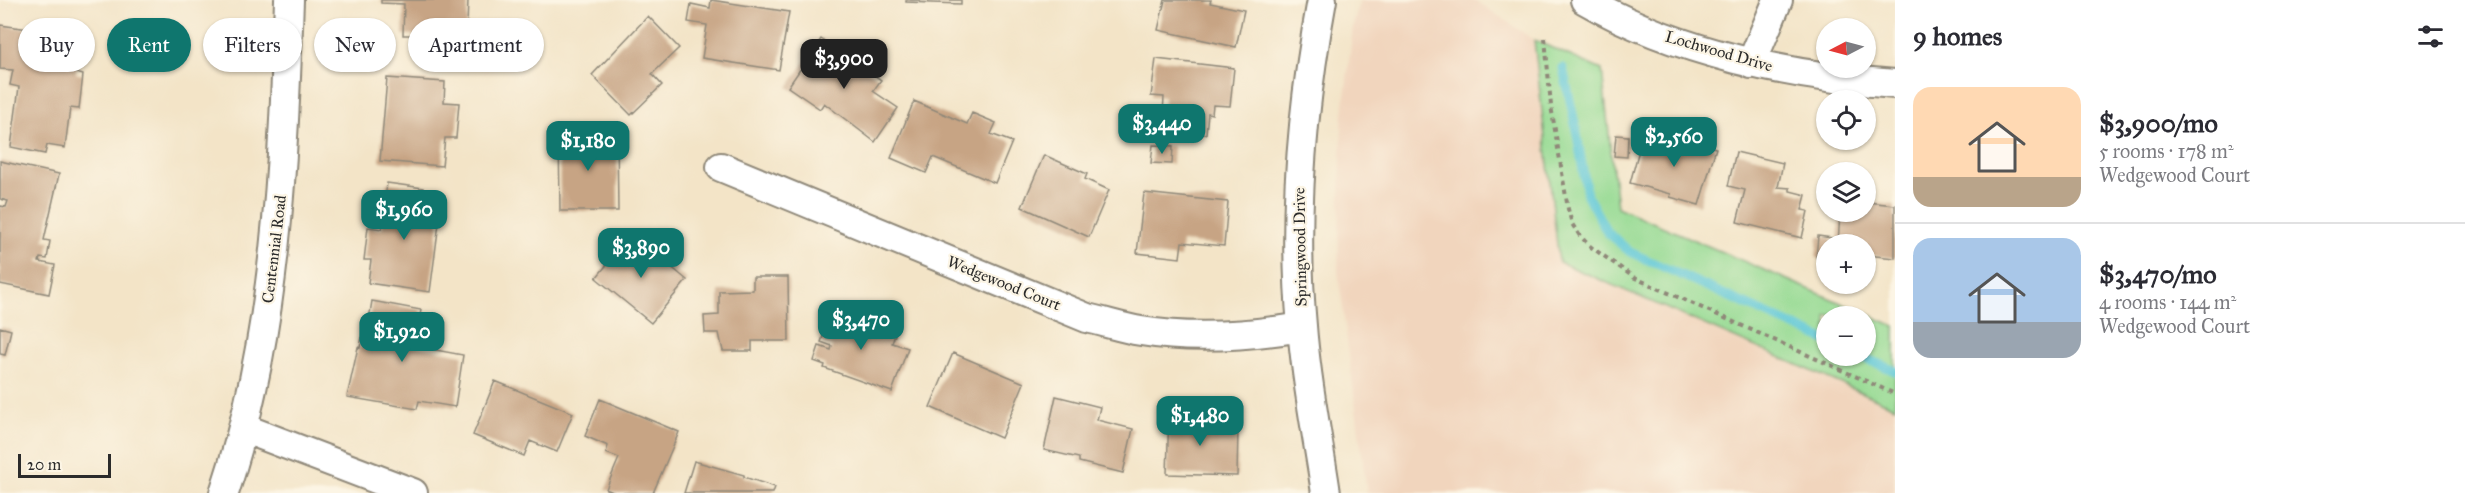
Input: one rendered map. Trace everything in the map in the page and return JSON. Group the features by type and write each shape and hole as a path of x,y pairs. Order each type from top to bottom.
{"street":[{"name":"Centennial Road","path":"224,493 243,428 259,357 274,264 282,170 289,0"},
{"name":"Springwood Drive","path":"1322,0 1309,68 1299,165 1298,244 1302,327 1326,493"},
{"name":"Lochwood Drive","path":"1585,0 1664,36 1751,64 1842,81 1895,84"},
{"path":"1751,64 1778,0"},
{"name":"Wedgewood Court","path":"721,167 1087,318 1141,331 1199,337 1258,335 1302,327"},
{"path":"243,428 413,493"}],"path":[{"path":"1545,38 1551,106 1568,208 1572,224 1580,236 1635,278 1895,394"}],"shaded area":[{"path":"1360,0 1475,0 1534,40 1559,262 1895,407 1895,493 1367,493 1338,271 1342,123 1353,26"}],"green space":[{"path":"1534,40 1602,70 1617,207 1848,306 1816,306 1816,366 1876,366 1876,318 1895,326 1895,407 1559,262"}],"building":[{"path":"381,0 468,0 467,18 408,18 408,35 403,35 404,4 381,3"},
{"path":"711,0 789,12 779,70 702,58 707,25 688,22 691,4 710,8"},
{"path":"906,0 961,0 961,4 906,2"},
{"path":"1165,0 1211,0 1210,3 1244,10 1236,47 1158,30"},
{"path":"648,16 679,48 652,74 662,85 631,115 592,75"},
{"path":"0,25 18,28 18,72 76,72 83,75 79,109 70,108 65,148 47,145 45,154 11,147 19,87 10,85 13,70 0,69"},
{"path":"821,39 881,80 873,91 898,108 875,142 824,103 820,109 788,87"},
{"path":"1156,59 1234,68 1230,106 1213,105 1212,114 1208,113 1206,134 1165,131 1167,115 1163,114 1164,97 1151,96"},
{"path":"387,78 445,82 444,102 459,103 456,138 445,138 442,166 380,161"},
{"path":"914,101 967,124 972,113 996,123 991,134 1012,142 995,183 933,157 926,173 891,158"},
{"path":"559,133 617,133 618,211 560,211"},
{"path":"1616,135 1628,136 1627,157 1614,156"},
{"path":"1664,137 1716,148 1699,205 1670,197 1671,194 1630,183 1642,139 1662,144"},
{"path":"1153,145 1173,146 1172,164 1151,163"},
{"path":"1736,152 1783,163 1778,187 1790,188 1790,191 1806,195 1802,210 1808,211 1802,238 1737,222 1745,190 1728,186"},
{"path":"1044,155 1087,174 1085,179 1109,190 1089,237 1022,207"},
{"path":"0,161 59,174 44,240 50,241 47,259 40,258 39,262 55,265 49,294 0,284 0,206 6,207 8,201 0,199"},
{"path":"387,183 423,188 421,205 441,208 430,292 368,283 371,260 364,260 368,227 382,229"},
{"path":"1144,193 1228,202 1224,246 1182,242 1180,258 1137,253"},
{"path":"1876,203 1895,205 1895,258 1876,256 1876,234 1839,234 1839,222 1876,222"},
{"path":"632,234 687,280 651,323 596,278"},
{"path":"753,277 788,277 789,341 752,341 752,351 723,351 719,333 705,333 704,316 719,315 719,291 753,290"},
{"path":"372,301 421,310 414,346 463,355 455,407 419,401 417,409 347,397 364,325 368,326"},
{"path":"834,306 867,318 865,324 895,335 892,343 908,348 892,392 824,368 825,365 814,361 819,346 831,350 832,346 821,342"},
{"path":"0,327 11,330 5,355 0,354"},
{"path":"953,353 1024,383 1001,438 930,407"},
{"path":"495,381 573,413 557,452 530,441 524,456 473,435"},
{"path":"1056,396 1100,407 1097,420 1133,429 1123,473 1079,462 1079,458 1044,450"},
{"path":"600,399 679,432 653,493 615,493 606,489 619,458 606,453 608,446 585,436"},
{"path":"1169,411 1205,412 1205,427 1238,428 1237,476 1167,474"},
{"path":"694,461 744,475 744,477 775,487 773,493 684,493"}],"waterway":[{"path":"1563,68 1587,195 1607,232 1630,252 1816,336"},
{"path":"1876,363 1895,371"}]}
